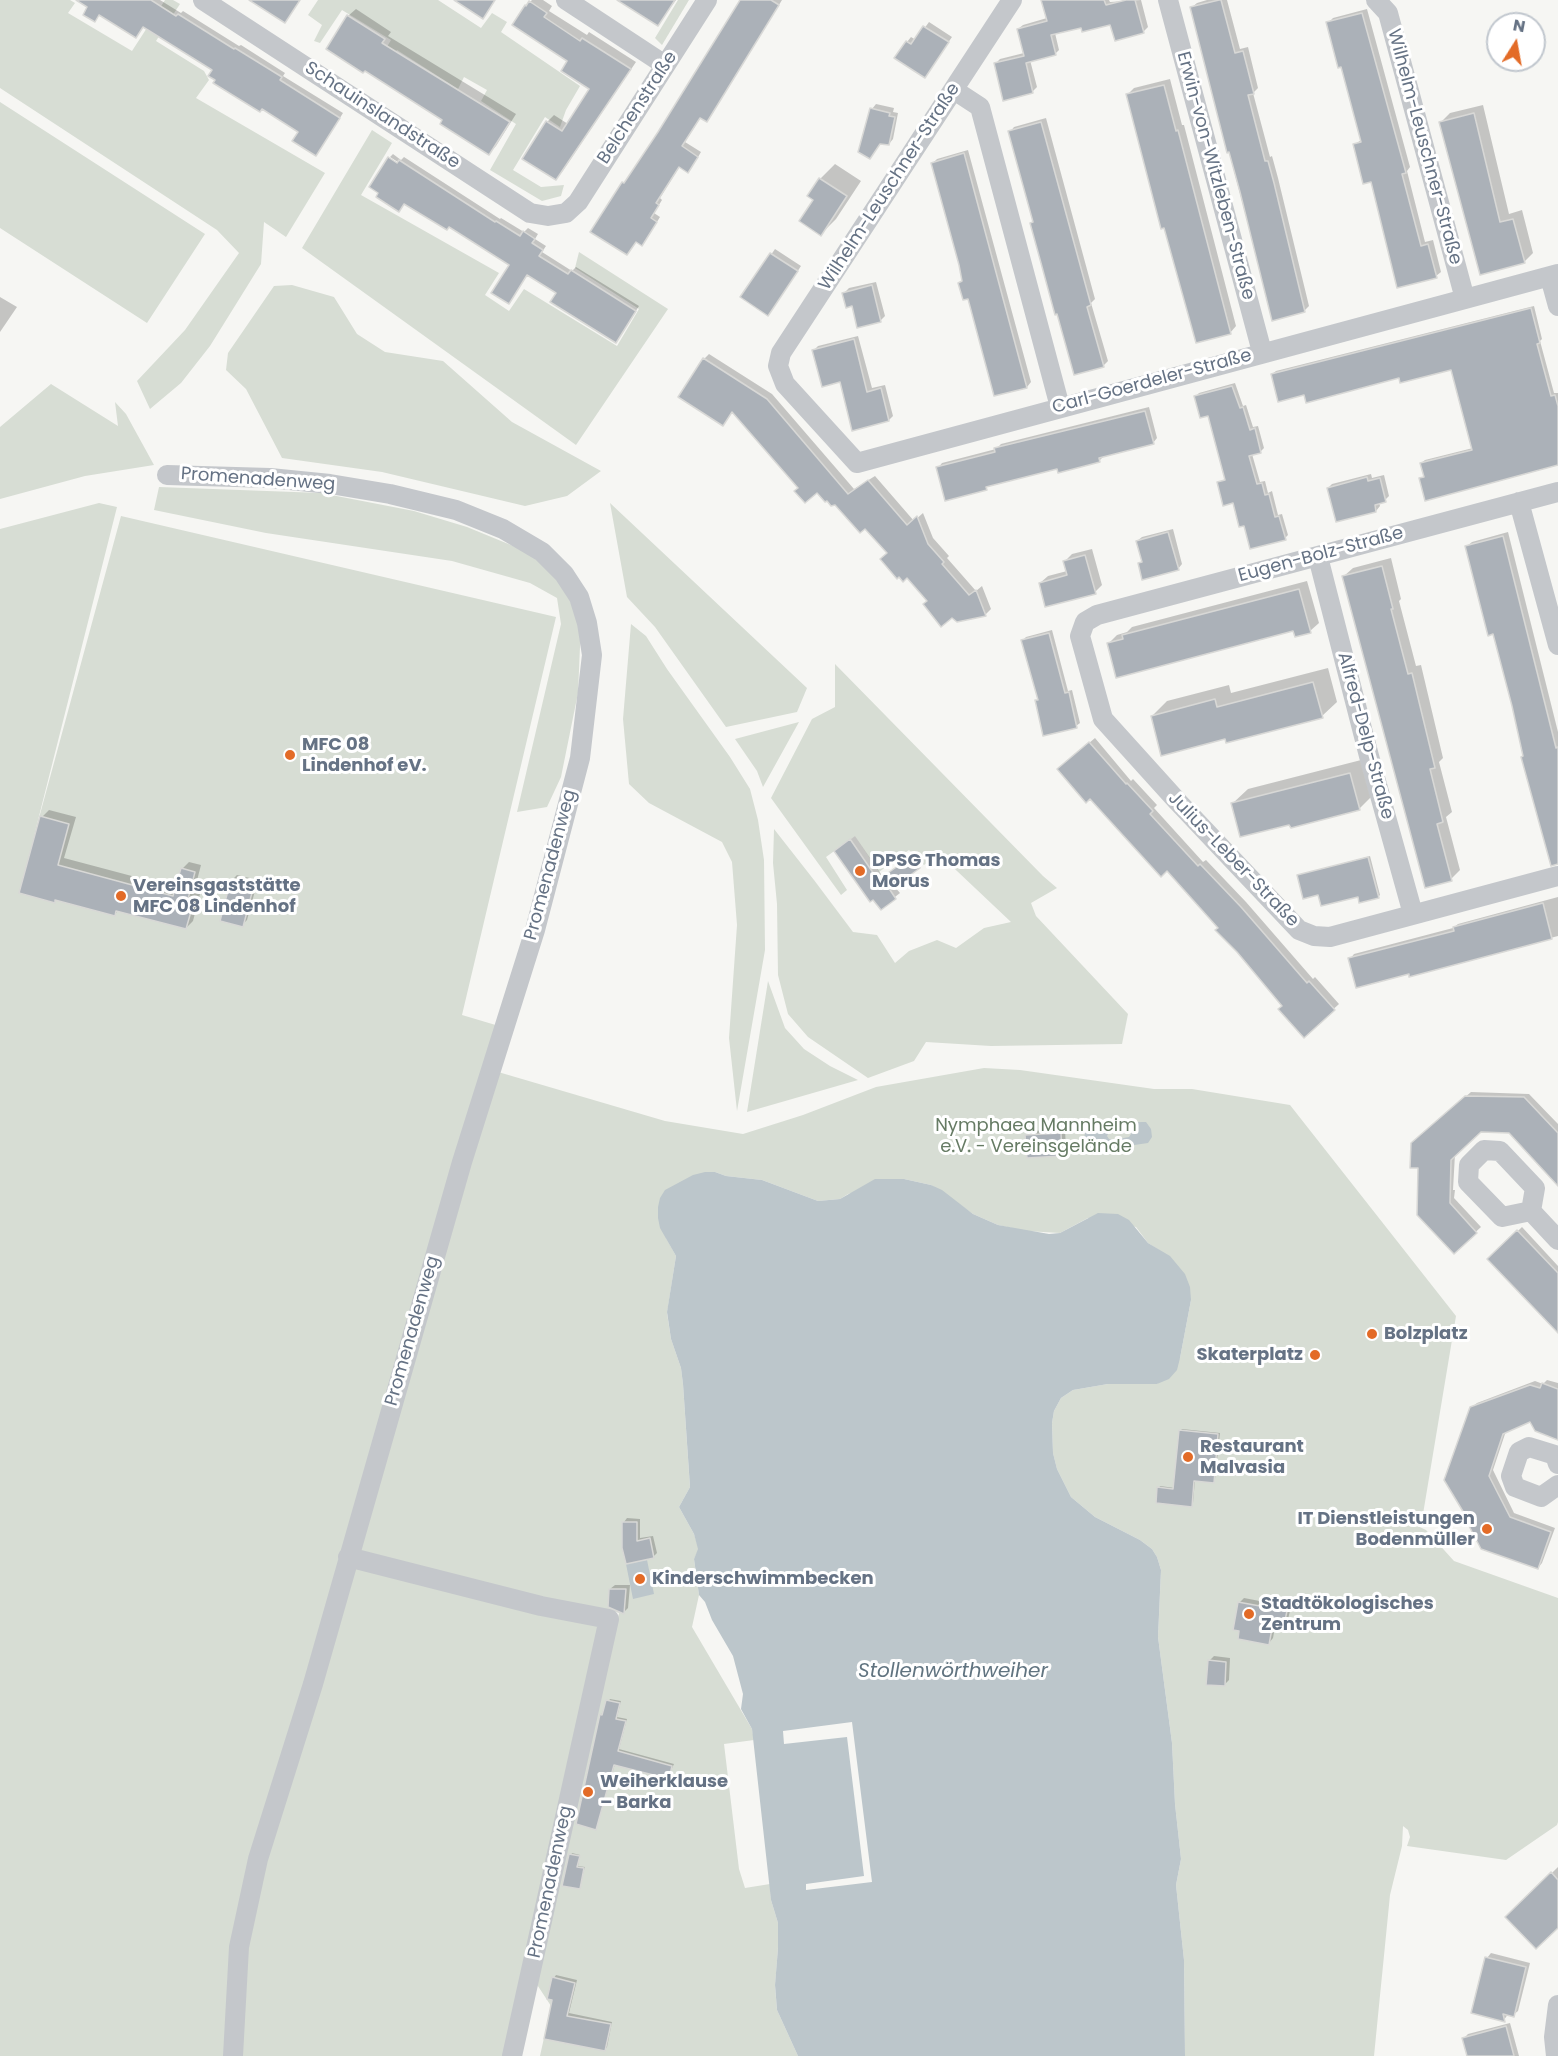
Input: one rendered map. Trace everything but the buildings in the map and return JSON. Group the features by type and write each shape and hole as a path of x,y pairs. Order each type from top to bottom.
{"street":[{"name":"Schauinslandstraße","path":"203,0 229,7 530,213 548,216 566,213"},
{"path":"566,0 665,65"},
{"name":"Belchenstraße","path":"566,213 578,202 708,0"},
{"name":"Wilhelm-Leuschner-Straße","path":"780,377 778,366 781,353 1012,0"},
{"name":"Erwin-von-Witzleben-Straße","path":"1168,0 1262,352"},
{"name":"Wilhelm-Leuschner-Straße","path":"1376,0 1388,13 1465,299"},
{"path":"954,90 981,107 1060,407"},
{"path":"1554,276 1558,306"},
{"name":"Carl-Goerdeler-Straße","path":"780,377 857,463 1262,352 1554,276"},
{"name":"Promenadenweg","path":"167,475 270,478 330,484 390,494 456,510 503,529 542,552 564,574 579,597 587,623 592,655 580,758 535,930 462,1162 313,1684 258,1859 239,1947 233,2056"},
{"name":"Eugen-Bolz-Straße","path":"1085,622 1096,615 1558,492"},
{"path":"1519,502 1558,645"},
{"name":"Alfred-Delp-Straße","path":"1318,557 1369,756 1413,914"},
{"name":"Julius-Leber-Straße","path":"1085,622 1080,636 1103,719 1299,930 1314,936 1330,937 1558,876"},
{"path":"1531,1211 1558,1240"},
{"path":"1558,1464 1555,1455 1529,1447 1519,1452 1511,1476 1515,1487 1541,1497 1558,1485"},
{"name":"Promenadenweg","path":"348,1557 541,1606 609,1619 512,2056"},
{"path":"1556,2056 1555,2028 1558,2005"}],"green space":[{"path":"0,0 70,0 75,3 68,13 132,51 165,0 173,0 180,4 156,41 204,71 209,80 196,98 325,173 286,237 264,222 261,264 210,346 181,383 150,409 137,381 185,330 239,253 217,230 0,88"},
{"path":"318,0 438,0 481,28 492,13 507,22 501,32 580,86 566,110 560,127 545,117 513,170 541,187 564,185 561,196 542,201 490,170 516,124 481,101 487,90 464,77 458,89 397,50 386,67 378,62 391,40 342,10 320,43 314,41 322,25 308,15"},
{"path":"678,0 689,0 662,45 655,38"},
{"path":"0,102 205,234 147,323 0,228"},
{"path":"372,130 392,143 361,195 499,273 485,295 509,311 524,289 617,346 639,309 575,268 579,252 668,309 576,445 302,248"},
{"path":"292,285 334,297 357,334 385,352 443,361 512,422 601,471 567,496 525,506 382,472 282,458 246,389 226,370 228,353 274,286"},
{"path":"51,384 118,426 115,402 126,414 154,465 85,476 0,499 0,427"},
{"path":"159,487 321,493 414,511 467,527 523,550 557,573 581,624 578,693 561,777 547,807 517,812 561,624 557,598 530,583 452,561 266,533 154,510"},
{"name":"Nymphaea Mannheim e.V. - Vereinsgelände","path":"99,503 117,507 33,840 121,516 556,617 462,1015 499,1026 488,1069 665,1121 743,1134 803,1115 876,1087 984,1068 1020,1070 1154,1089 1192,1089 1290,1105 1456,1316 1423,1514 1401,1512 1390,1516 1403,1519 1426,1530 1454,1561 1558,1598 1557,1825 1506,1860 1407,1846 1410,1837 1408,1830 1403,1826 1402,1846 1390,1895 1374,2056 1185,2056 1184,1960 1176,1885 1181,1859 1172,1743 1158,1637 1161,1570 1152,1549 1140,1540 1095,1517 1071,1497 1057,1469 1053,1453 1052,1423 1054,1411 1061,1398 1073,1390 1108,1384 1157,1384 1180,1358 1191,1300 1159,1250 1148,1243 1136,1227 1088,1218 1060,1233 1026,1231 998,1225 973,1214 931,1185 904,1179 848,1194 840,1199 818,1201 762,1180 726,1176 715,1172 666,1238 676,1256 667,1313 671,1339 681,1368 690,1487 679,1507 694,1534 699,1549 694,1559 699,1595 692,1627 752,1729 754,1740 724,1744 739,1869 745,1888 770,1884 779,1935 775,1986 777,2010 798,2056 540,2056 551,2006 534,1980 619,1613 607,1610 506,2056 0,2056 0,529"},
{"path":"610,503 807,688 797,712 726,727 655,627 627,597"},
{"path":"631,624 646,636 730,757 750,789 758,820 764,860 765,950 737,1111 729,1038 737,925 732,862 722,842 649,803 629,784 623,719"},
{"path":"835,664 1057,888 1031,903 1036,916 1128,1014 1122,1044 991,1046 926,1042 914,1061 868,1078 808,1037 788,1014 778,975 777,904 773,863 774,829 853,932 877,935 895,963 909,951 937,940 956,948 984,928 1011,922 939,854 924,865 909,850 879,872 855,836 826,857 847,890 841,895 771,798 812,719 835,707"},
{"path":"799,722 763,787 757,771 735,739"},
{"path":"768,981 785,1028 804,1049 858,1080 747,1112"}],"water":[{"path":"1146,1122 1151,1129 1152,1137 1148,1143 1090,1150 1084,1139 1085,1132 1092,1127 1112,1125 1113,1130 1107,1136 1109,1139 1129,1137 1131,1134 1129,1130 1124,1130 1123,1123"},
{"name":"Stollenwörthweiher","path":"705,1172 762,1180 818,1201 840,1199 875,1179 904,1179 942,1190 973,1214 998,1225 1049,1234 1060,1233 1098,1213 1118,1214 1129,1220 1148,1243 1170,1256 1185,1274 1190,1287 1191,1300 1177,1370 1169,1379 1157,1384 1108,1384 1073,1390 1061,1398 1054,1411 1052,1423 1053,1453 1057,1469 1071,1497 1095,1517 1140,1540 1152,1549 1161,1570 1158,1637 1172,1743 1181,1859 1176,1885 1184,1960 1185,2056 798,2056 777,2010 775,1985 778,1923 771,1900 752,1729 741,1709 743,1694 733,1656 712,1620 705,1602 699,1595 694,1559 698,1549 694,1534 679,1507 690,1487 681,1368 671,1339 667,1312 676,1256 660,1228 658,1207 665,1190 693,1175"},
{"name":"Kinderschwimmbecken","path":"647,1560 654,1594 633,1599 626,1564"}],"pier":[{"path":"852,1722 872,1882 806,1890 806,1884 864,1876 847,1737 784,1744 783,1731"}],"place":[{"name":"MFC 08 Lindenhof eV.","path":"290,755"},
{"name":"DPSG Thomas Morus","path":"860,871"},
{"name":"Vereinsgaststätte MFC 08 Lindenhof","path":"121,896"},
{"name":"Bolzplatz","path":"1372,1334"},
{"name":"Skaterplatz","path":"1315,1355"},
{"name":"Restaurant Malvasia","path":"1188,1457"},
{"name":"IT Dienstleistungen Bodenmüller","path":"1487,1529"},
{"name":"Kinderschwimmbecken","path":"640,1579"},
{"name":"Stadtökologisches Zentrum","path":"1249,1614"},
{"name":"Weiherklause – Barka","path":"588,1792"}]}
